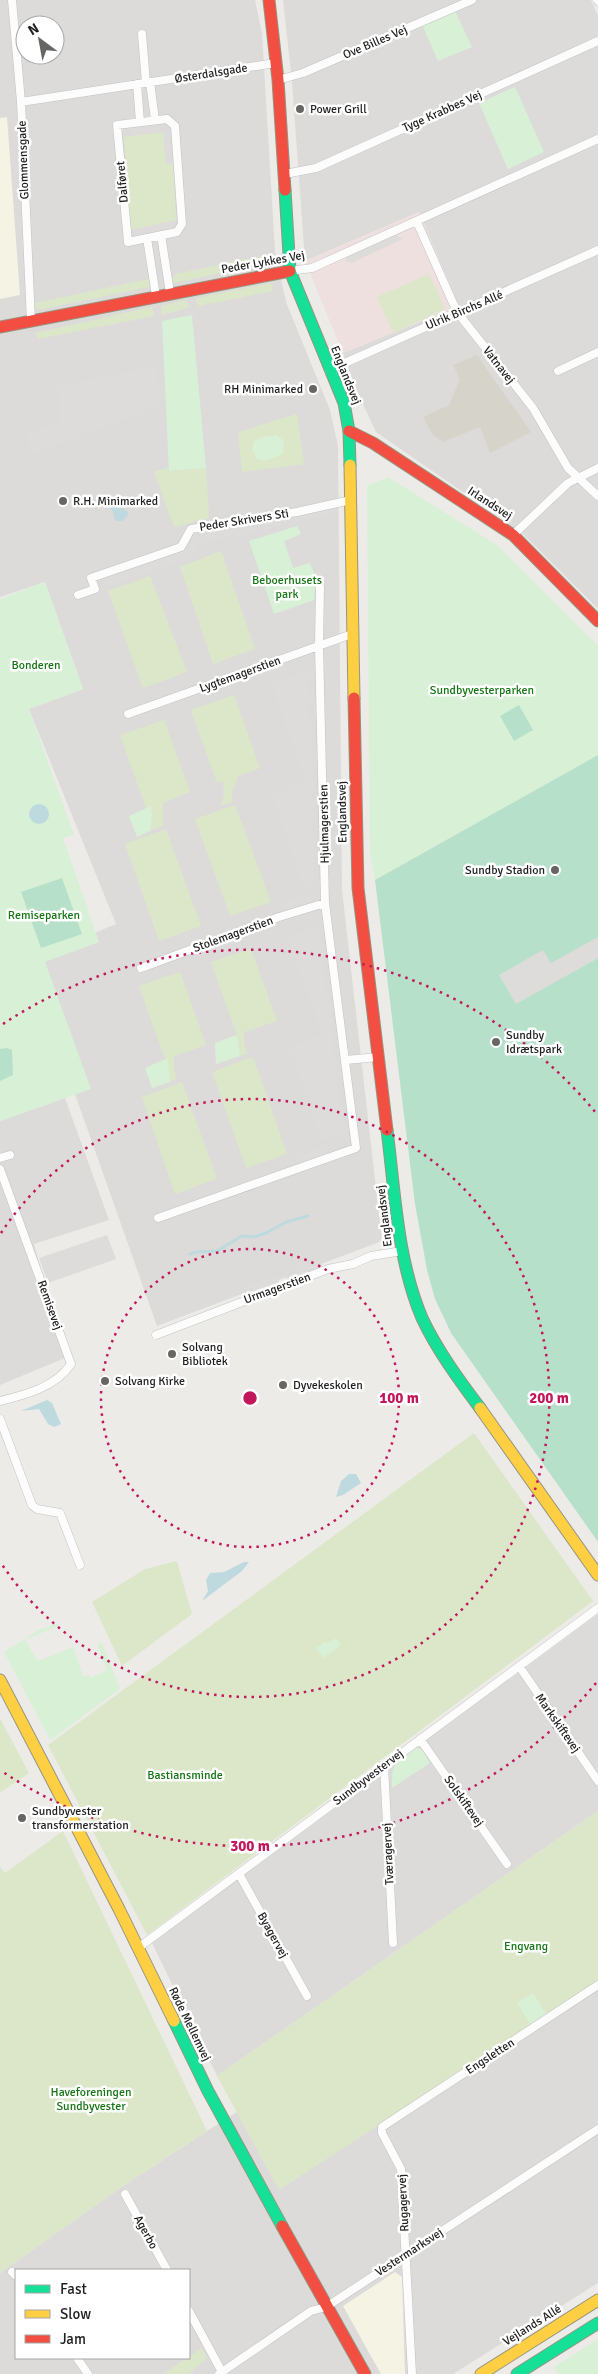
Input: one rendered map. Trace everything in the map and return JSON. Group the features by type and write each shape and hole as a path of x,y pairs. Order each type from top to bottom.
{"street":[{"name":"Glommensgade","path":"12,0 21,102 32,321"},
{"name":"Englandsvej","path":"269,0 278,80 290,271 344,403 349,431 352,500 352,634 358,888 402,1251 412,1290 423,1318 449,1365 598,1575"},
{"name":"Ove Billes Vej","path":"278,80 303,73 472,0"},
{"path":"142,34 155,120"},
{"name":"Tyge Krabbes Vej","path":"285,174 316,168 598,41"},
{"name":"Østerdalsgade","path":"21,102 276,63"},
{"path":"137,84 140,122"},
{"name":"Dalføret","path":"167,119 175,126 182,224 177,232 128,242 117,124 155,120 167,119"},
{"name":"Peder Lykkes Vej","path":"0,327 170,293 312,268 598,139"},
{"name":"Vatnavej","path":"417,222 457,312 533,408 568,468 598,496"},
{"path":"161,235 170,293"},
{"path":"147,238 156,296"},
{"name":"Ulrik Birchs Allé","path":"329,370 598,250"},
{"path":"558,371 598,352"},
{"name":"Irlandsvej","path":"349,431 373,443 513,535 598,621"},
{"path":"513,535 568,483 598,468"},
{"name":"Peder Skrivers Sti","path":"78,595 95,589 91,578 181,547 192,529 297,512 352,500"},
{"name":"Hjulmagerstien","path":"158,1218 356,1148 325,904 319,645 320,587"},
{"name":"Lygtemagerstien","path":"128,714 352,634"},
{"name":"Stolemagerstien","path":"141,968 279,917 325,904"},
{"path":"346,1060 378,1057"},
{"path":"0,1158 10,1154"},
{"name":"Remisevej","path":"0,1169 71,1364 67,1370 47,1385 0,1402"},
{"name":"Urmagerstien","path":"156,1335 328,1269 353,1264 371,1256 402,1251"},
{"path":"0,1419 32,1505 37,1509 60,1513 80,1565"},
{"name":"Sundbyvestervej","path":"138,1948 598,1608"},
{"name":"Markskiftevej","path":"519,1666 598,1780"},
{"name":"Røde Mellemvej","path":"0,1680 138,1948 208,2091 326,2307 365,2374"},
{"name":"Solskiftevej","path":"420,1739 507,1864"},
{"name":"Tværagervej","path":"384,1765 393,1943"},
{"name":"Byagervej","path":"239,1874 307,1996"},
{"name":"Engsletten","path":"382,2127 597,1988"},
{"name":"Rugagervej","path":"382,2127 382,2133 401,2169 412,2374"},
{"name":"Vestermarksvej","path":"220,2373 311,2312 326,2307 598,2129"},
{"name":"Agerbo","path":"125,2194 166,2269"},
{"name":"Vejlands Allé","path":"481,2374 598,2300"},
{"path":"190,2313 220,2373"},
{"path":"517,2374 598,2323"},
{"path":"78,2359 88,2374"}],"shaded area":[{"path":"0,0 255,0 262,34 275,251 286,302 330,410 338,446 342,890 382,1241 157,1326 75,1094 90,1089 39,956 116,924 29,709 83,689 45,582 0,597"},
{"path":"283,0 591,0 598,16 598,609 522,533 376,432 355,387 343,353 459,306 419,212 305,261 292,82"},
{"path":"7,117 20,295 0,299 0,118"},
{"path":"158,125 159,132 129,136 128,129"},
{"path":"169,131 173,163 166,164 163,132"},
{"path":"419,212 459,306 343,353 305,261"},
{"path":"173,221 174,228 135,237 134,229"},
{"path":"396,235 403,239 351,263 345,260 347,257"},
{"path":"477,355 531,432 490,453 480,427 443,442 432,434 423,417 449,405 460,379 453,365"},
{"path":"156,366 160,406 32,454 27,434 61,422 58,386"},
{"path":"334,506 334,514 282,524 244,535 199,544 189,559 105,587 103,579 186,550 195,536"},
{"path":"313,669 315,676 305,680 313,703 306,706 314,729 311,742 313,777 305,779 271,684"},
{"path":"312,779 314,786 309,800 314,813 311,825 315,838 313,851 315,884 304,888 275,802 271,803 269,795"},
{"path":"309,894 312,901 283,911 281,904"},
{"path":"318,926 325,958 322,969 331,1009 333,1049 337,1063 335,1075 346,1133 322,1141 292,1054 287,1055 285,1048 322,1035 288,937"},
{"path":"598,937 598,958 516,1004 499,975 543,950 551,963"},
{"path":"65,1098 109,1220 34,1244 65,1358 0,1385 0,1121"},
{"path":"326,1145 328,1153 299,1164 296,1156"},
{"path":"107,1235 116,1259 48,1283 39,1258"},
{"path":"320,1259 322,1267 287,1279 284,1272"},
{"path":"276,1275 279,1282 242,1295 239,1288"},
{"path":"598,1614 598,1811 217,2076 152,1943"},
{"path":"598,1982 598,2283 453,2374 0,2374 0,2273 120,2188 237,2112 279,2189"},
{"path":"395,2272 402,2277 405,2374 381,2374 343,2306"}],"green space":[{"path":"455,11 472,47 438,61 422,24"},
{"path":"515,87 544,152 508,169 479,103"},
{"path":"163,132 166,164 173,163 176,220 131,230 124,137"},
{"path":"267,255 270,261 240,268 237,264 226,267 226,263"},
{"path":"224,264 225,272 173,283 171,279 176,274"},
{"path":"429,274 445,309 393,333 377,297"},
{"path":"149,279 149,287 38,310 34,303"},
{"path":"271,283 273,291 199,306 196,302 197,298"},
{"path":"186,300 189,307 161,315 162,306"},
{"path":"152,307 154,316 38,339 35,333"},
{"path":"192,315 206,468 169,471 162,321"},
{"path":"297,414 304,464 242,472 238,432"},
{"path":"277,435 284,441 283,453 270,459 257,459 252,449 254,441 263,437"},
{"path":"169,467 170,471 206,468 209,518 174,527 154,472"},
{"name":"Sundbyvesterparken","path":"388,477 497,545 598,646 598,755 375,880 370,854 367,486"},
{"name":"Beboerhusets park","path":"297,526 301,534 284,541 293,568 310,563 320,587 315,592 314,600 274,614 249,541"},
{"path":"221,551 255,649 213,664 180,567"},
{"path":"150,576 187,672 143,688 108,591"},
{"name":"Remiseparken","path":"45,582 83,689 29,709 74,835 63,838 99,942 45,962 91,1089 0,1121 0,599"},
{"path":"234,695 260,768 238,776 232,792 232,802 221,806 224,795 223,781 217,783 191,710"},
{"path":"519,705 533,730 514,741 500,716"},
{"path":"164,720 190,792 163,803 163,826 150,831 151,807 146,808 120,735"},
{"name":"Sundby Idrætspark","path":"598,755 598,1542 451,1333 435,1299 427,1270 415,1204 375,880"},
{"path":"235,805 271,902 230,916 195,819"},
{"path":"151,806 150,831 137,837 129,816"},
{"path":"166,829 201,926 159,941 125,844"},
{"path":"62,878 82,934 41,948 21,892"},
{"path":"251,949 277,1021 244,1032 247,1054 240,1056 237,1035 211,962"},
{"path":"180,972 206,1045 174,1056 174,1069 177,1079 170,1082 168,1059 165,1059 139,986"},
{"path":"237,1035 240,1056 216,1064 215,1043"},
{"path":"7,1048 12,1050 13,1075 0,1081 0,1049"},
{"path":"253,1057 287,1154 246,1168 212,1072"},
{"path":"168,1058 170,1082 152,1088 145,1068"},
{"path":"182,1082 217,1179 175,1194 142,1097"},
{"name":"Bastiansminde","path":"474,1433 593,1601 147,1935 48,1745"},
{"path":"177,1561 192,1614 122,1666 92,1602 145,1569"},
{"path":"58,1623 58,1626 25,1640 38,1661 73,1647 83,1676 90,1675 91,1678 107,1670 97,1644 102,1643 120,1689 50,1740 4,1652 39,1630"},
{"path":"336,1638 341,1645 323,1658 316,1648 326,1641 327,1644"},
{"path":"0,1718 29,1773 0,1793"},
{"path":"416,1748 421,1749 430,1763 392,1788 394,1767 399,1760"},
{"name":"Engvang","path":"598,1811 598,1982 279,2190 217,2076"},
{"name":"Haveforeningen Sundbyvester","path":"63,1831 207,2131 120,2188 0,2273 0,1867 5,1873"},
{"path":"533,1993 546,2014 530,2024 517,2003"},
{"path":"598,2339 598,2374 558,2374 554,2367"},
{"path":"202,2348 207,2358 189,2374 163,2374 186,2359 190,2359 190,2356"}],"water":[{"path":"108,498 128,512 127,517 122,521 115,521 113,511 104,505 104,501"},
{"path":"39,804 46,807 49,814 46,821 39,824 32,821 29,814 32,807"},
{"path":"47,1400 52,1403 61,1424 54,1427 48,1424 39,1409 21,1411"},
{"path":"349,1474 356,1474 361,1483 343,1495 336,1497 341,1481"},
{"path":"244,1562 249,1562 242,1571 202,1601 208,1591 206,1580 210,1573 224,1572"}],"waterway":[{"path":"190,1254 217,1251 242,1236 254,1237 286,1222 308,1216"}],"traffic: fast":[{"path":"285,190 290,271 344,403 349,431 350,465"},
{"path":"387,1130 398,1225 407,1272 414,1296 434,1342 480,1408"},
{"path":"174,2021 208,2091 282,2226"},
{"path":"517,2374 598,2323"}],"traffic: slow":[{"path":"350,465 354,698"},
{"path":"480,1408 598,1575"},
{"path":"0,1680 119,1909 174,2021"},
{"path":"481,2374 598,2300"}],"traffic: jam":[{"path":"269,0 278,80 285,190"},
{"path":"0,327 290,271"},
{"path":"349,431 373,443 513,535 598,621"},
{"path":"354,698 358,888 387,1130"},
{"path":"282,2226 365,2374"}],"place":[{"name":"Power Grill","path":"300,109"},
{"name":"RH Minimarked","path":"313,389"},
{"name":"R.H. Minimarked","path":"63,501"},
{"name":"Sundby Stadion","path":"555,870"},
{"name":"Sundby Idrætspark","path":"496,1042"},
{"name":"Solvang Bibliotek","path":"172,1354"},
{"name":"Solvang Kirke","path":"105,1381"},
{"name":"Dyvekeskolen","path":"283,1385"},
{"name":"Sundbyvester transformerstation","path":"22,1818"}],"park label":[{"name":"Bonderen","path":"36,665"}]}
